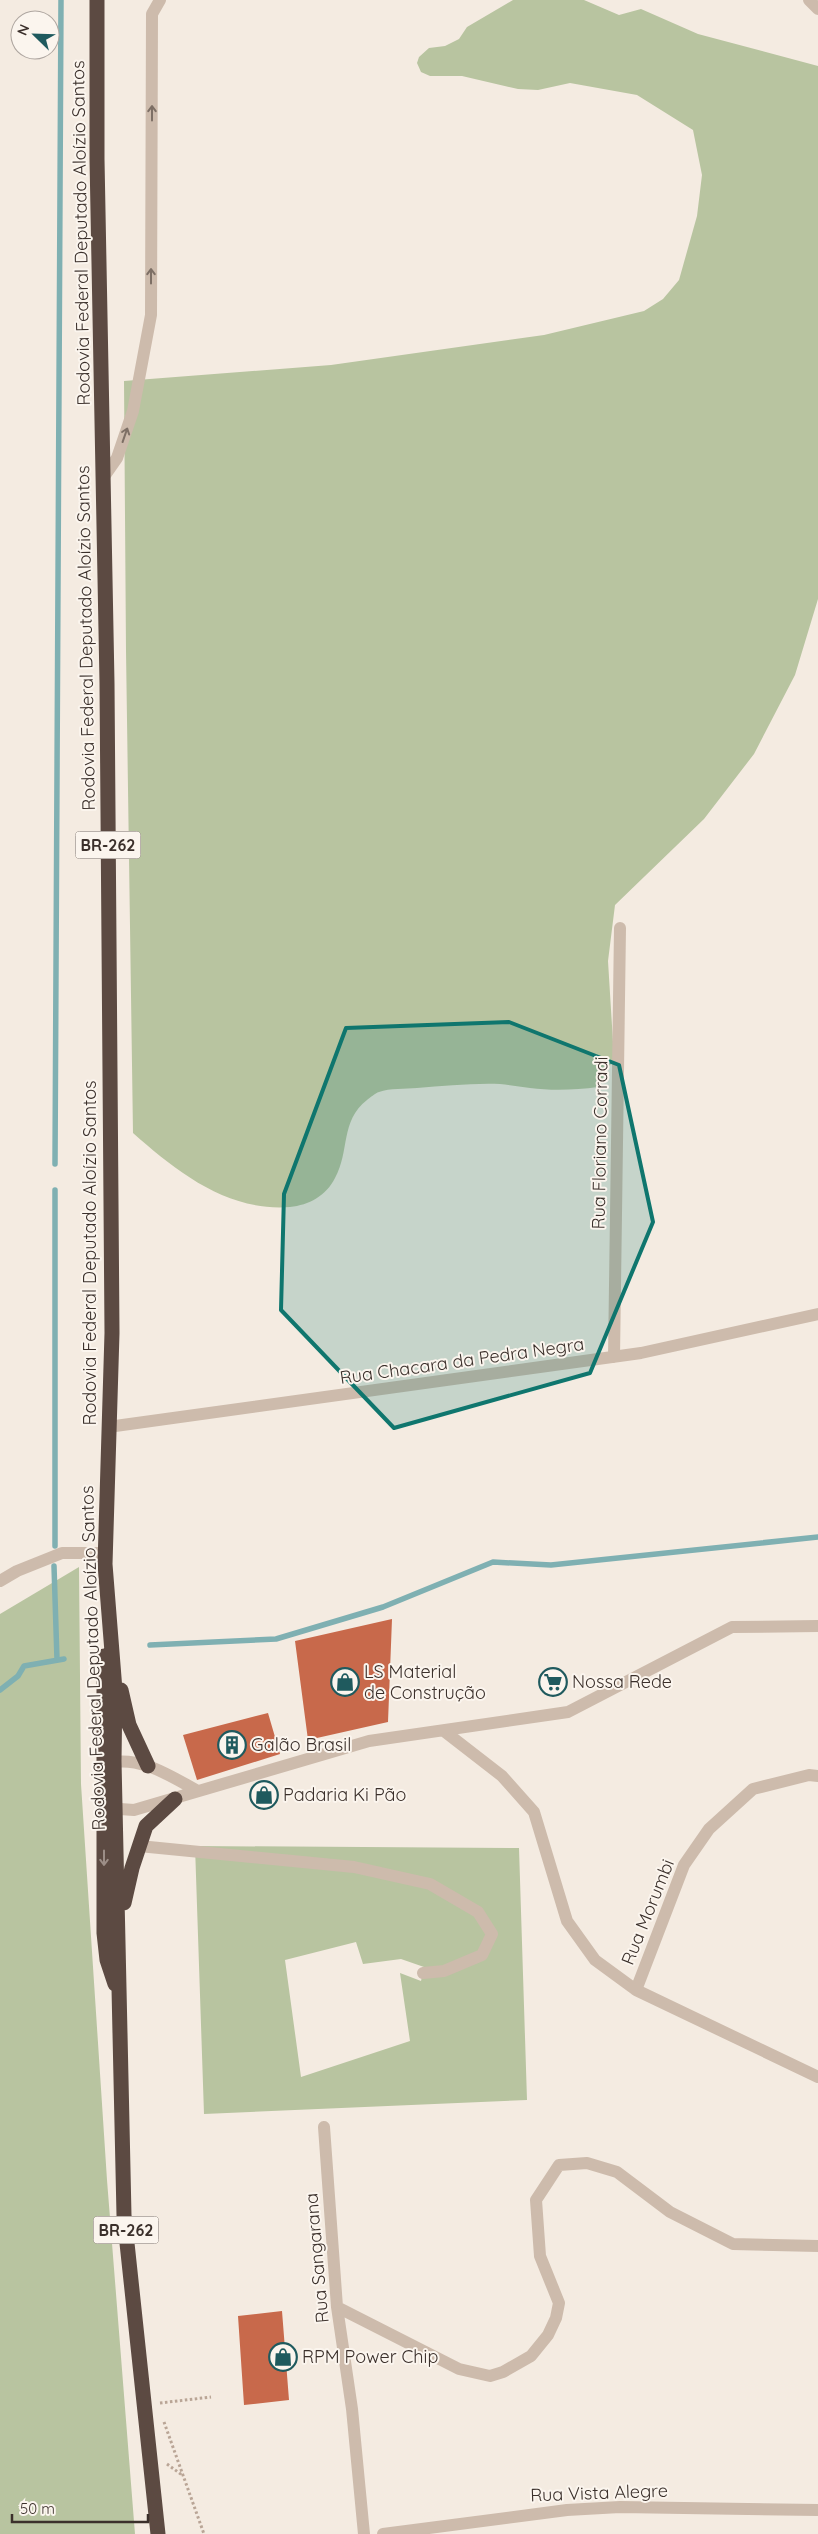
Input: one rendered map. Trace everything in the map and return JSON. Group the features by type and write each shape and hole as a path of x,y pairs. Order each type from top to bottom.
{"highway":[{"name":"Rodovia Federal Deputado Aloízio Santos","path":"97,0 112,1323 105,1558 115,1690 109,1763 110,1808 118,1929 124,2215 158,2534"},
{"path":"105,1558 109,1763"},
{"path":"113,1657 129,1725 148,1766"},
{"path":"118,1929 138,1846 146,1826 175,1799"},
{"path":"110,1808 104,1933 107,1960 120,1997"}],"street":[{"path":"103,478 117,458 133,410 151,315 152,14 160,0"},
{"path":"809,0 818,9"},
{"name":"Rua Floriano Corradi","path":"614,1358 620,928"},
{"name":"Rua Chacara da Pedra Negra","path":"108,1427 614,1358 818,1314"},
{"path":"0,1581 17,1571 62,1553 105,1558"},
{"path":"110,1808 134,1810 175,1799 196,1790 369,1741 568,1712 732,1627 818,1626"},
{"path":"444,1731 502,1776 534,1812 567,1921 595,1960 636,1990 818,2077"},
{"path":"109,1763 148,1766 196,1790"},
{"name":"Rua Morumbi","path":"636,1990 684,1865 709,1829 753,1789 809,1775 818,1776"},
{"path":"138,1846 354,1867 430,1884 478,1912 492,1934 482,1955 444,1971 423,1973"},
{"name":"Rua Sangarana","path":"324,2127 337,2307 352,2409 364,2534"},
{"path":"337,2307 451,2365 474,2374 490,2376 503,2372 531,2356 548,2335 556,2318 559,2303 540,2256 536,2200 559,2165 587,2163 617,2172 670,2212 733,2244 818,2246"},
{"name":"Rua Vista Alegre","path":"383,2534 567,2510 630,2507 818,2510"}],"path":[{"path":"160,2412 157,2403 211,2397"},
{"path":"164,2421 204,2534"}],"highlighted area":[{"path":"509,1022 619,1065 653,1222 590,1373 394,1428 281,1310 284,1194 346,1028"}],"green space":[{"path":"513,0 584,0 619,15 641,9 698,34 818,66 818,599 795,675 754,754 704,819 615,905 608,961 614,1058 598,1087 555,1090 500,1084 479,1084 393,1089 379,1092 358,1108 353,1117 340,1168 322,1195 310,1202 290,1207 267,1207 245,1203 225,1196 186,1175 167,1162 133,1133 124,381 331,365 544,335 644,311 663,299 679,280 697,216 702,175 693,130 637,95 570,83 538,90 518,89 462,76 430,76 421,72 417,63 419,57 429,48 445,46 459,39 467,27"},
{"path":"79,1567 81,1784 107,2180 135,2534 0,2534 0,1614"},
{"path":"195,1846 519,1848 527,2100 204,2114","holes":["356,1942 363,1964 401,1959 424,1967 421,1981 400,1973 410,2041 301,2077 285,1960"]}],"building":[{"name":"LS Material de Construção","path":"392,1619 388,1722 308,1740 295,1641"},
{"name":"Galão Brasil","path":"268,1713 280,1754 197,1780 183,1735"},
{"path":"282,2311 289,2400 244,2405 238,2316"}],"waterway":[{"path":"55,1164 61,0"},
{"path":"55,1190 55,1546"},
{"path":"150,1645 276,1639 383,1607 493,1562 551,1565 818,1537"},
{"path":"54,1566 57,1660"},
{"path":"0,1690 18,1676 24,1666 64,1659"}],"place":[{"name":"LS Material de Construção","path":"345,1682"},
{"name":"Nossa Rede","path":"553,1682"},
{"name":"Galão Brasil","path":"232,1745"},
{"name":"Padaria Ki Pão","path":"264,1795"},
{"name":"RPM Power Chip","path":"283,2357"}]}
